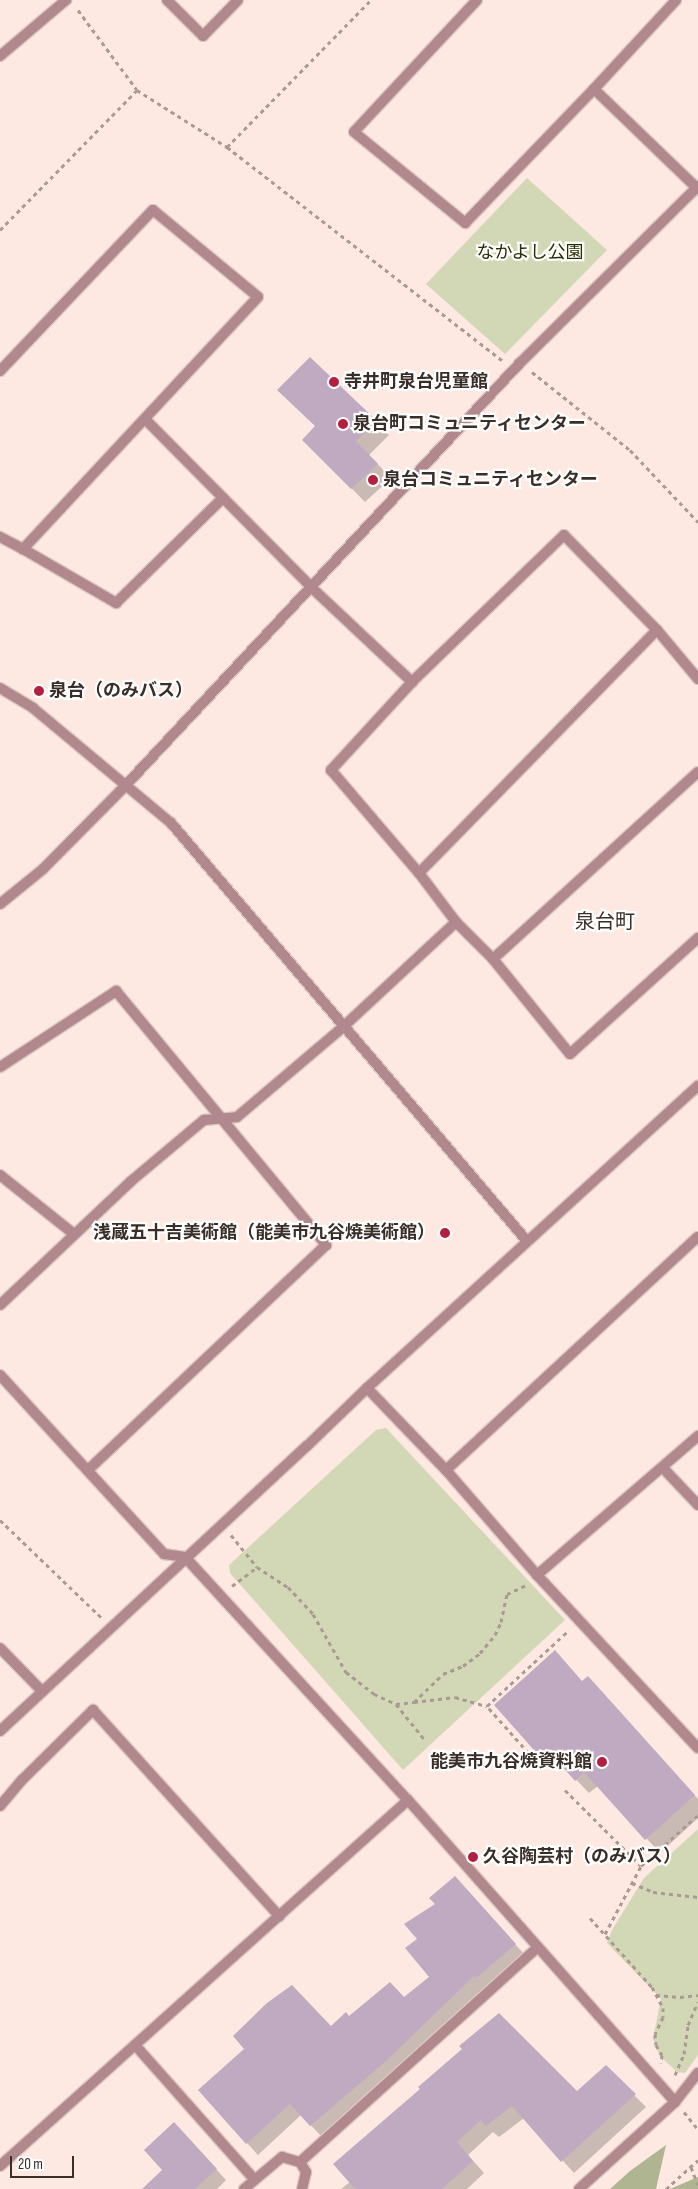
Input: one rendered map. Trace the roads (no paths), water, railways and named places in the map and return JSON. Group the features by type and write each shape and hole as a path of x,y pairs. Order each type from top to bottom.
{"street":[{"path":"168,0 203,36 238,0"},
{"path":"477,0 354,132 465,223 594,89 676,0"},
{"path":"0,56 70,3"},
{"path":"0,904 43,869 126,785 520,363 698,188 594,89"},
{"path":"0,371 153,210 258,297 146,420 23,549"},
{"path":"146,420 311,588 412,682"},
{"path":"0,537 116,603 223,498"},
{"path":"698,679 656,630 564,535 412,682 330,770 419,873 456,922 493,959 570,1054 698,938"},
{"path":"419,873 656,630"},
{"path":"0,688 33,708 171,823 527,1241"},
{"path":"493,959 698,772"},
{"path":"0,1305 130,1182 204,1120 237,1117 343,1027 456,922"},
{"path":"0,1067 116,991 326,1245 88,1470"},
{"path":"0,1731 367,1388 698,1086"},
{"path":"0,1175 74,1234"},
{"path":"446,1470 698,1237"},
{"path":"0,1375 164,1554 185,1557 408,1800 675,2102"},
{"path":"367,1388 446,1470 538,1574 698,1748"},
{"path":"538,1574 664,1468 698,1436"},
{"path":"664,1468 698,1506"},
{"path":"0,1648 42,1692"},
{"path":"0,1806 22,1780 93,1710 279,1916"},
{"path":"0,2166 408,1800"},
{"path":"300,2162 537,1948"},
{"path":"135,2045 254,2179"},
{"path":"579,2189 675,2102 698,2073"},
{"path":"244,2189 282,2157 300,2162 306,2172 302,2189"}],"place":[{"name":"寺井町泉台児童館","path":"334,382"},
{"name":"泉台町コミュニティセンター","path":"343,424"},
{"name":"泉台コミュニティセンター","path":"373,480"},
{"name":"泉台（のみバス）","path":"39,691"},
{"name":"浅蔵五十吉美術館（能美市九谷焼美術館）","path":"445,1233"},
{"name":"能美市九谷焼資料館","path":"602,1762"},
{"name":"久谷陶芸村（のみバス）","path":"473,1857"}],"district":[{"name":"泉台町","path":"605,922"}],"park label":[{"name":"なかよし公園","path":"530,253"}]}
